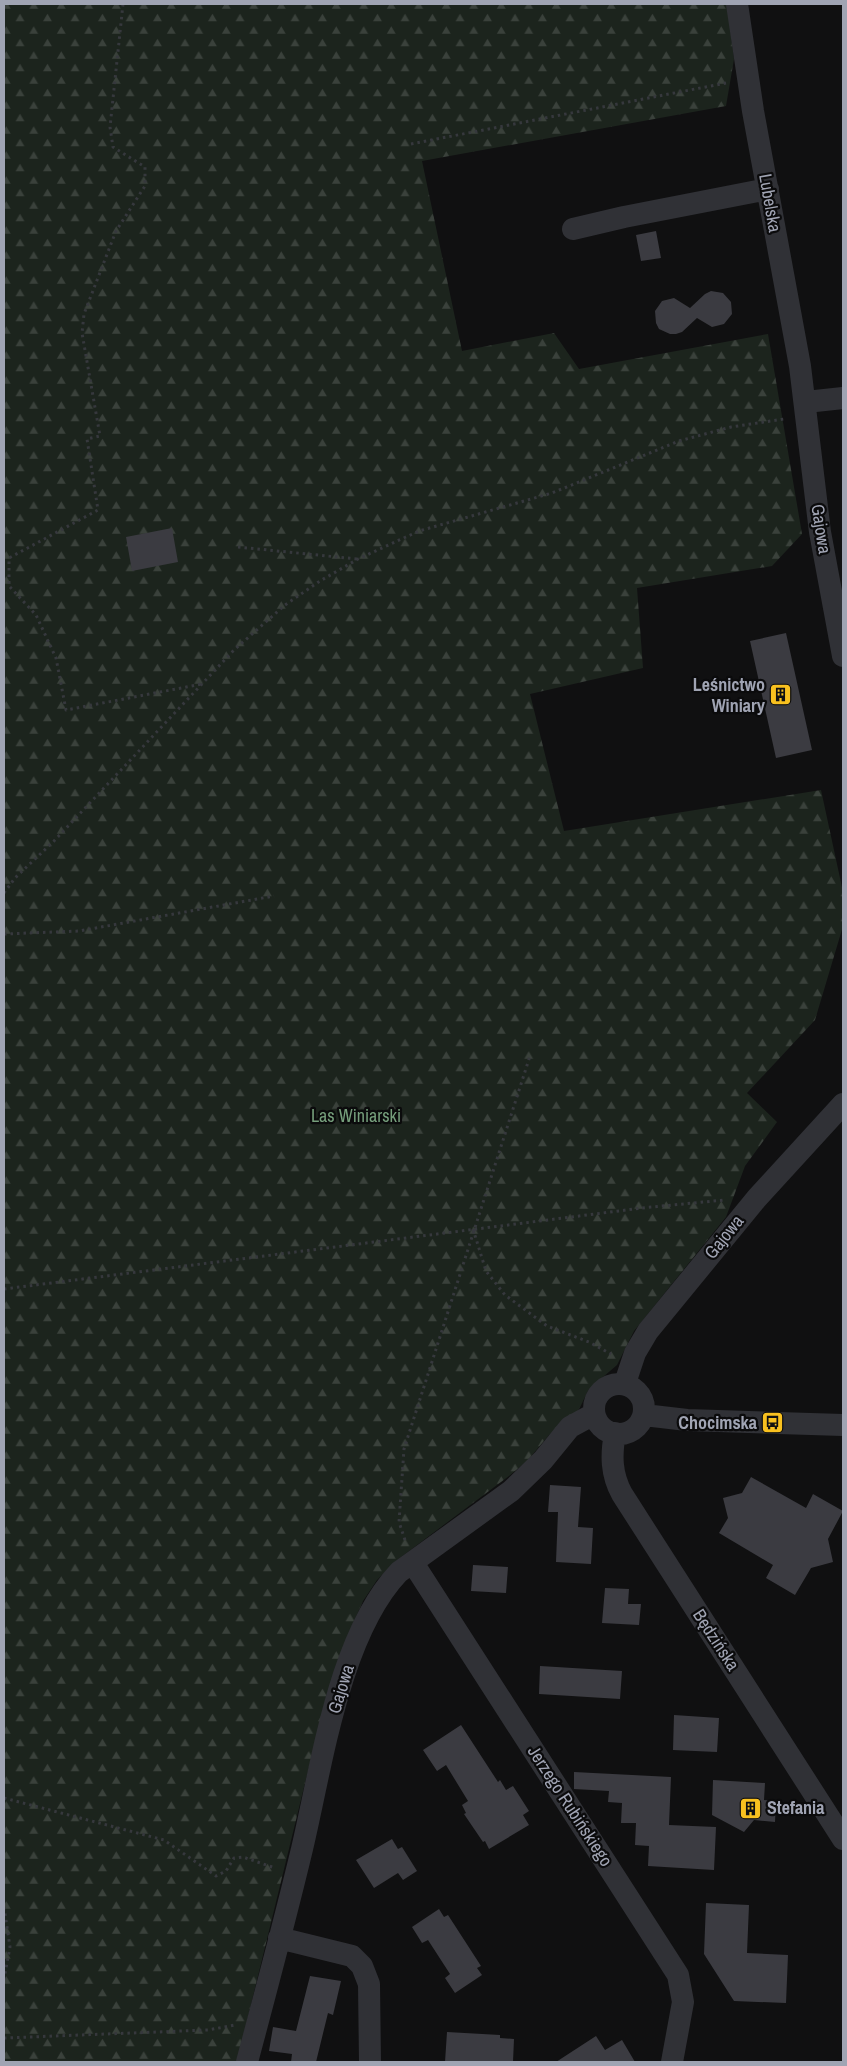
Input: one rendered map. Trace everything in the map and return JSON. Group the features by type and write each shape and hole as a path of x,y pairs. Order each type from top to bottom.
{"street":[{"name":"Lubelska","path":"737,4 748,79 806,409"},
{"path":"573,229 768,189"},
{"path":"806,409 843,398"},
{"name":"Gajowa","path":"806,409 820,532 843,656"},
{"name":"Gajowa","path":"628,1375 635,1354 648,1331 757,1198 843,1104"},
{"path":"628,1375 639,1393 644,1407 644,1415 636,1428 623,1433 616,1433 602,1427 594,1414 597,1398 602,1391 628,1375"},
{"name":"Gajowa","path":"248,2062 335,1707 366,1618 376,1601 399,1572 511,1491 543,1460 570,1428 594,1414"},
{"path":"644,1415 687,1420 843,1425"},
{"name":"Będzińska","path":"616,1433 612,1461 616,1483 622,1494 843,1839"},
{"name":"Jerzego Rubińskiego","path":"413,1563 675,1969 683,2002 672,2062"},
{"path":"279,1938 352,1956 362,1966 369,1984 370,2062"}],"path":[{"path":"123,4 110,127 113,147 146,167 145,186 116,232 84,314 82,333 100,436 88,439 98,510 9,558 9,586 36,615 56,658 66,710 202,684"},
{"path":"411,144 748,79"},
{"path":"4,893 15,878 54,841 234,650 285,605 358,559 393,541 420,531 552,493 679,441 806,409"},
{"path":"238,547 358,559"},
{"path":"4,934 79,931 274,896"},
{"path":"413,1563 399,1522 404,1449 530,1056"},
{"path":"4,1289 642,1208 757,1198"},
{"path":"474,1229 486,1271 505,1295 547,1326 588,1342 628,1375"},
{"path":"4,1798 164,1840 216,1876 226,1870 234,1858 243,1857 279,1869 291,1891"},
{"path":"4,1907 10,1947 4,1979"},
{"path":"4,2038 208,2030 258,2021"}],"green space":[{"name":"Las Winiarski","path":"4,4 727,4 734,59 726,106 422,161 462,351 554,333 579,369 768,334 802,534 772,566 637,588 643,668 530,694 564,831 821,790 843,892 843,926 815,1020 747,1093 777,1122 745,1166 726,1217 634,1331 617,1365 589,1389 578,1411 549,1435 527,1461 509,1476 397,1560 377,1580 363,1601 347,1637 325,1701 237,2062 4,2062"}],"building":[{"path":"656,231 661,258 641,261 636,235"},
{"path":"711,291 723,293 731,302 732,314 724,324 712,327 697,318 682,332 676,334 670,334 659,329 656,323 655,311 662,301 674,298 690,308"},
{"path":"172,528 178,562 132,571 126,537"},
{"name":"Leśnictwo Winiary","path":"786,633 812,750 776,758 750,641"},
{"path":"751,1477 806,1508 813,1494 843,1511 828,1539 833,1562 811,1568 795,1595 766,1578 773,1565 719,1533 728,1518 723,1498 742,1493"},
{"path":"550,1485 581,1487 578,1527 593,1528 591,1564 556,1562 558,1512 548,1512"},
{"path":"473,1565 508,1567 506,1593 471,1591"},
{"path":"605,1588 629,1589 628,1604 641,1604 639,1625 602,1623"},
{"path":"540,1666 622,1671 620,1699 539,1694"},
{"path":"674,1715 719,1718 717,1752 673,1750"},
{"path":"461,1725 498,1782 500,1780 506,1790 513,1786 529,1811 523,1815 529,1825 489,1849 464,1814 466,1813 462,1805 468,1801 446,1765 437,1771 423,1750"},
{"path":"574,1772 671,1777 669,1825 716,1827 714,1870 648,1866 649,1846 635,1845 636,1823 621,1823 622,1803 608,1802 609,1791 574,1789"},
{"name":"Stefania","path":"713,1780 765,1783 764,1800 776,1801 775,1822 754,1820 744,1832 712,1815"},
{"path":"392,1839 398,1849 402,1847 417,1871 403,1880 398,1873 374,1888 356,1860"},
{"path":"706,1903 749,1905 747,1953 788,1955 786,2003 734,2001 704,1954"},
{"path":"439,1909 444,1917 448,1915 481,1966 477,1968 482,1975 455,1993 445,1978 450,1974 428,1940 422,1943 412,1927"},
{"path":"310,1976 341,1981 333,2015 328,2013 316,2062 291,2062 292,2054 269,2051 273,2027 296,2031"},
{"path":"447,2032 500,2035 500,2038 514,2039 513,2062 445,2062"},
{"path":"596,2036 605,2050 622,2040 635,2062 556,2062"}],"place":[{"name":"Leśnictwo Winiary","path":"781,695"},
{"name":"Chocimska","path":"773,1423"},
{"name":"Stefania","path":"751,1808"}]}
